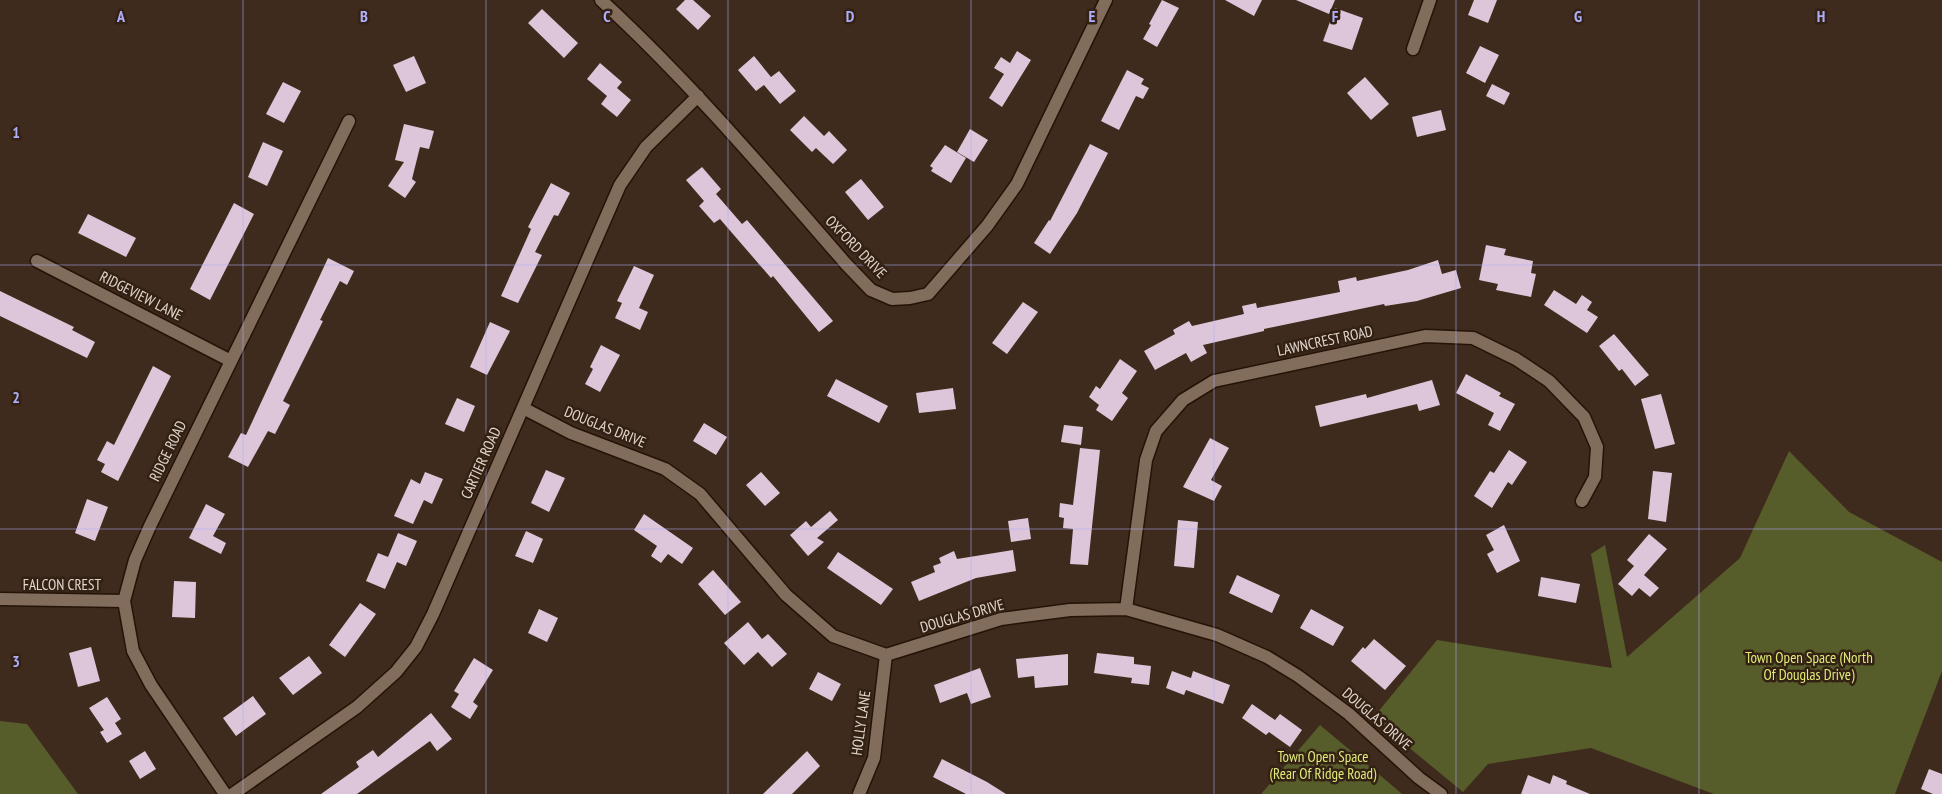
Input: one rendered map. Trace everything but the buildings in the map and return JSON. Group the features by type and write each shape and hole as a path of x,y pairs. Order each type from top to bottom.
{"street":[{"name":"OXFORD DRIVE","path":"601,0 654,49 698,96 871,290 892,299 928,294 987,226 1018,184 1106,0"},
{"path":"1413,49 1430,0"},
{"name":"CARTIER ROAD","path":"233,794 357,707 396,672 416,647 433,614 620,185 646,147 698,96"},
{"name":"RIDGE ROAD","path":"225,794 151,685 133,651 124,602 135,560 150,526 349,122"},
{"name":"RIDGEVIEW LANE","path":"37,261 231,361"},
{"name":"LAWNCREST ROAD","path":"1126,609 1146,460 1156,432 1183,400 1214,381 1425,336 1473,338 1516,359 1548,381 1584,417 1597,446 1595,477 1582,501"},
{"name":"DOUGLAS DRIVE","path":"523,408 571,433 665,469 700,494 786,595 833,636 886,655 1001,619 1070,610 1126,609 1217,635 1267,657 1298,676 1349,714 1419,778 1441,794"},
{"name":"FALCON CREST","path":"0,599 124,602"},
{"name":"HOLLY LANE","path":"865,792 878,736 886,655"}],"green space":[{"name":"Town Open Space (North Of Douglas Drive)","path":"1789,451 1849,512 1942,562 1942,671 1895,794 1714,794 1591,748 1488,764 1463,792 1373,718 1437,640 1612,668 1591,554 1605,545 1627,657 1740,558"},
{"path":"0,721 27,724 78,794 0,794"},
{"name":"Town Open Space (Rear Of Ridge Road)","path":"1320,725 1394,787 1402,794 1261,794"}]}
